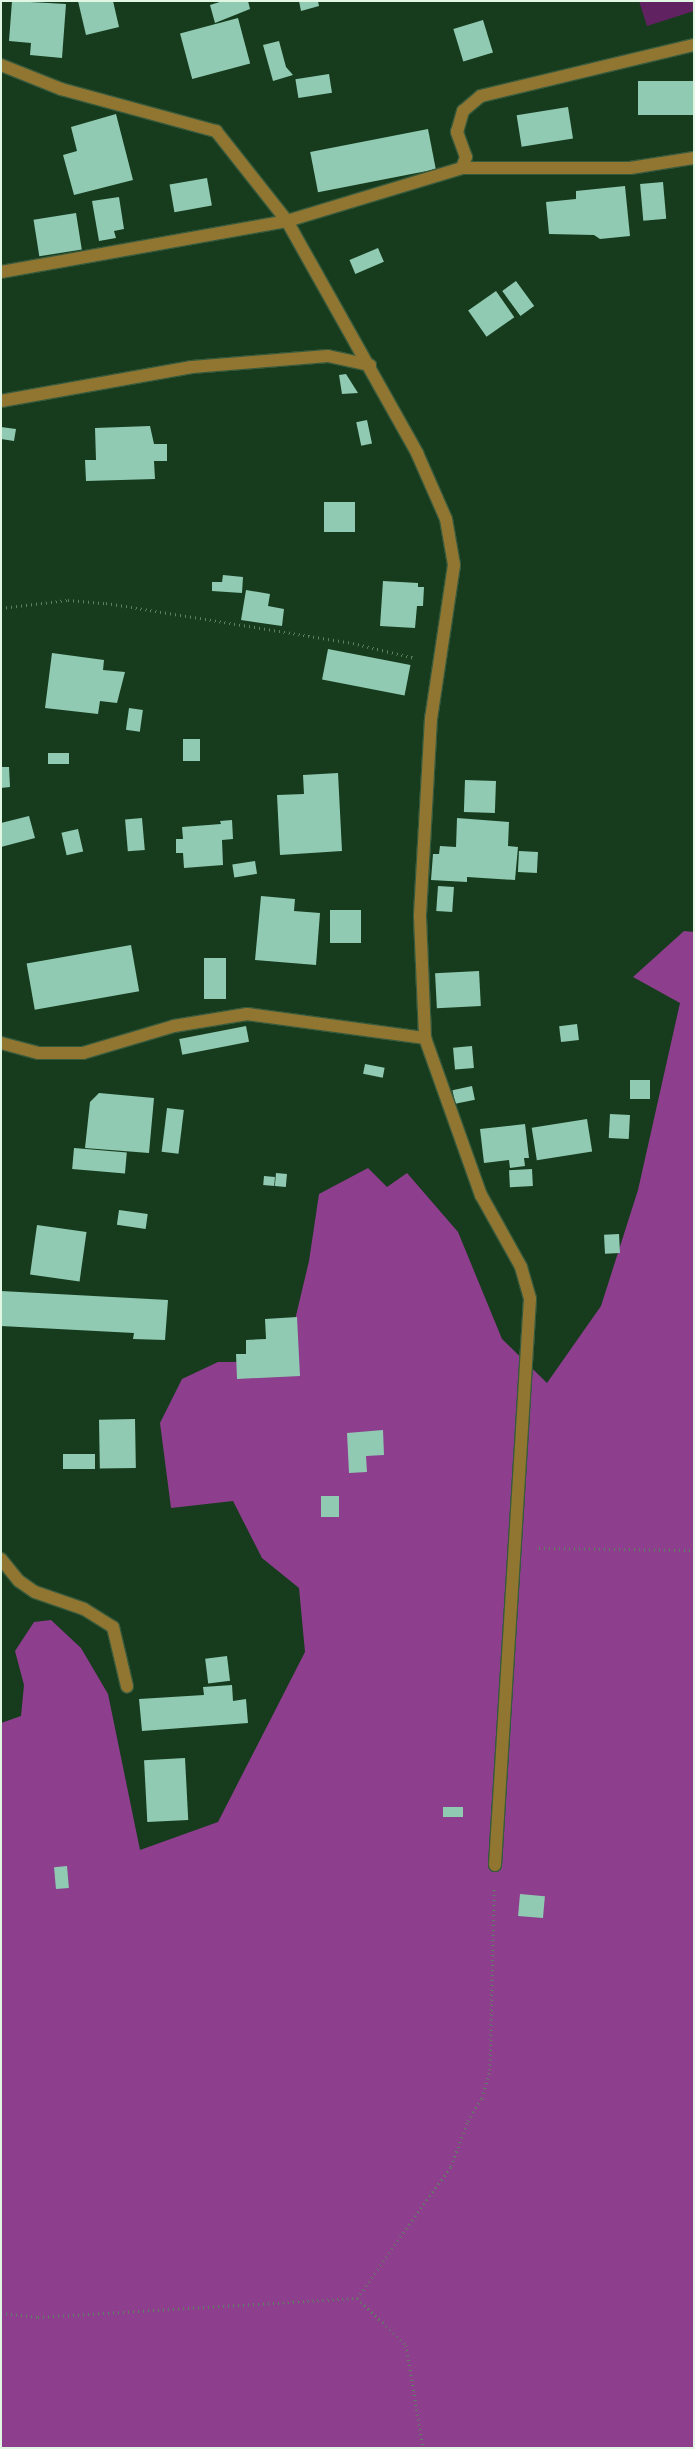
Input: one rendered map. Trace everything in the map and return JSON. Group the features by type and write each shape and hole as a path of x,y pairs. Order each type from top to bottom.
{"lane":[{"path":"462,168 466,157 457,132 463,110 481,96 694,45"},
{"path":"1,65 61,89 216,131 287,221 370,366 417,453 446,519 454,565 431,718 420,917 425,1038 481,1195 520,1267 530,1300 495,1865"},
{"path":"1,272 287,221 462,168 630,168 694,158"},
{"path":"1,401 192,366 328,356 370,366"},
{"path":"1,1044 39,1053 83,1053 174,1026 247,1014 425,1038"},
{"path":"1,1559 19,1581 35,1592 84,1609 113,1626 127,1686"}],"path":[{"path":"1,608 68,600 106,603 348,642 439,664"},
{"path":"515,1547 694,1550"},
{"path":"357,2298 451,2166 468,2121 482,2098 490,2070 495,1865"},
{"path":"1,2313 38,2318 357,2298 406,2345 423,2448"}],"shaded area":[{"path":"639,1 694,1 694,11 647,26"},
{"path":"684,931 694,932 694,2448 1,2448 1,1723 21,1716 24,1685 15,1651 34,1622 51,1620 81,1648 108,1694 140,1850 218,1822 305,1652 299,1588 262,1558 233,1501 171,1508 160,1423 182,1379 218,1362 285,1362 309,1261 319,1194 368,1168 387,1187 407,1173 458,1232 502,1339 547,1383 601,1306 638,1190 680,1003 633,977"}],"building":[{"path":"12,1 66,4 62,58 30,55 31,43 9,41"},
{"path":"78,1 113,1 119,27 86,35"},
{"path":"223,1 248,1 250,9 215,23 210,5"},
{"path":"299,1 318,1 319,6 301,11"},
{"path":"238,18 250,63 192,79 180,34"},
{"path":"483,20 493,53 463,62 453,29"},
{"path":"279,41 286,67 293,75 273,81 263,45"},
{"path":"329,74 332,93 298,98 295,79"},
{"path":"638,81 694,81 694,115 638,115"},
{"path":"568,107 573,139 522,147 517,115"},
{"path":"116,114 133,180 74,195 63,155 77,151 71,127"},
{"path":"428,129 436,169 318,192 310,152"},
{"path":"207,178 212,206 174,212 170,185"},
{"path":"663,182 666,219 643,221 640,184"},
{"path":"625,186 630,236 600,239 594,235 549,234 546,202 576,199 576,191"},
{"path":"119,197 124,229 114,231 116,238 99,241 92,201"},
{"path":"76,213 82,250 39,256 34,220"},
{"path":"378,248 384,262 355,274 349,260"},
{"path":"516,281 534,306 520,316 502,291"},
{"path":"496,291 514,317 487,337 468,311"},
{"path":"346,374 358,393 342,394 339,375"},
{"path":"367,420 372,443 361,446 356,422"},
{"path":"150,426 154,444 167,444 167,461 154,461 155,479 86,481 85,460 96,460 95,428"},
{"path":"1,427 16,429 14,441 1,439"},
{"path":"324,502 355,502 355,532 324,532"},
{"path":"223,575 243,577 242,593 212,591 212,582 222,582"},
{"path":"383,581 418,583 418,587 424,587 423,606 417,606 415,628 380,626"},
{"path":"246,590 270,594 268,606 284,609 282,626 241,620"},
{"path":"328,649 410,665 405,695 322,679"},
{"path":"52,653 104,660 103,670 125,672 117,703 100,701 98,714 45,708"},
{"path":"129,708 143,710 140,732 126,730"},
{"path":"183,739 200,739 200,761 183,761"},
{"path":"48,753 69,753 69,764 48,764"},
{"path":"1,767 9,767 10,787 1,788"},
{"path":"338,773 342,851 280,855 277,795 304,794 303,775"},
{"path":"465,780 496,781 495,813 464,812"},
{"path":"29,816 35,838 1,847 1,823"},
{"path":"142,818 145,850 128,851 125,819"},
{"path":"457,818 509,822 508,846 518,847 515,880 467,877 467,882 431,880 433,854 439,854 440,846 456,847"},
{"path":"232,820 233,839 222,840 223,865 184,868 183,853 176,853 176,839 183,839 182,827 221,824 220,821"},
{"path":"78,829 83,851 67,855 61,833"},
{"path":"519,851 538,852 537,873 518,872"},
{"path":"255,861 257,874 234,877 232,865"},
{"path":"438,886 454,887 452,912 436,911"},
{"path":"261,896 295,899 294,911 320,913 316,965 255,960"},
{"path":"330,910 361,910 361,943 330,943"},
{"path":"131,945 139,991 35,1010 27,963"},
{"path":"204,958 226,958 226,999 204,999"},
{"path":"479,971 481,1006 437,1008 435,973"},
{"path":"577,1024 579,1040 561,1042 559,1026"},
{"path":"246,1026 249,1042 182,1055 179,1039"},
{"path":"472,1046 474,1068 455,1070 453,1048"},
{"path":"365,1064 385,1068 383,1078 363,1074"},
{"path":"630,1080 650,1080 650,1099 630,1099"},
{"path":"472,1086 475,1100 455,1104 452,1090"},
{"path":"99,1093 154,1098 149,1153 85,1148 90,1102"},
{"path":"167,1108 184,1110 179,1154 162,1152"},
{"path":"610,1114 630,1115 629,1139 609,1138"},
{"path":"587,1119 592,1152 537,1160 532,1128"},
{"path":"525,1124 529,1158 524,1158 525,1166 510,1168 509,1160 484,1163 480,1129"},
{"path":"74,1148 127,1153 125,1174 72,1169"},
{"path":"532,1169 533,1186 510,1187 509,1170"},
{"path":"276,1173 287,1174 286,1187 275,1186"},
{"path":"264,1176 275,1177 274,1186 263,1185"},
{"path":"119,1210 148,1214 146,1229 117,1225"},
{"path":"37,1225 87,1232 80,1281 30,1275"},
{"path":"619,1234 620,1253 605,1254 604,1235"},
{"path":"1,1291 168,1300 165,1340 133,1339 134,1333 1,1326"},
{"path":"297,1317 300,1376 237,1379 236,1354 246,1354 246,1340 266,1339 265,1319"},
{"path":"135,1419 136,1468 100,1469 99,1420"},
{"path":"383,1430 384,1455 366,1456 367,1472 349,1473 347,1433"},
{"path":"63,1454 95,1454 95,1469 63,1469"},
{"path":"321,1496 339,1496 339,1517 321,1517"},
{"path":"227,1656 230,1681 208,1683 205,1659"},
{"path":"232,1685 233,1701 246,1699 248,1723 142,1731 139,1699 204,1695 203,1687"},
{"path":"185,1758 188,1820 147,1822 144,1760"},
{"path":"443,1807 463,1807 463,1817 443,1817"},
{"path":"67,1866 69,1888 56,1889 54,1867"},
{"path":"520,1894 545,1896 543,1918 518,1916"}]}
